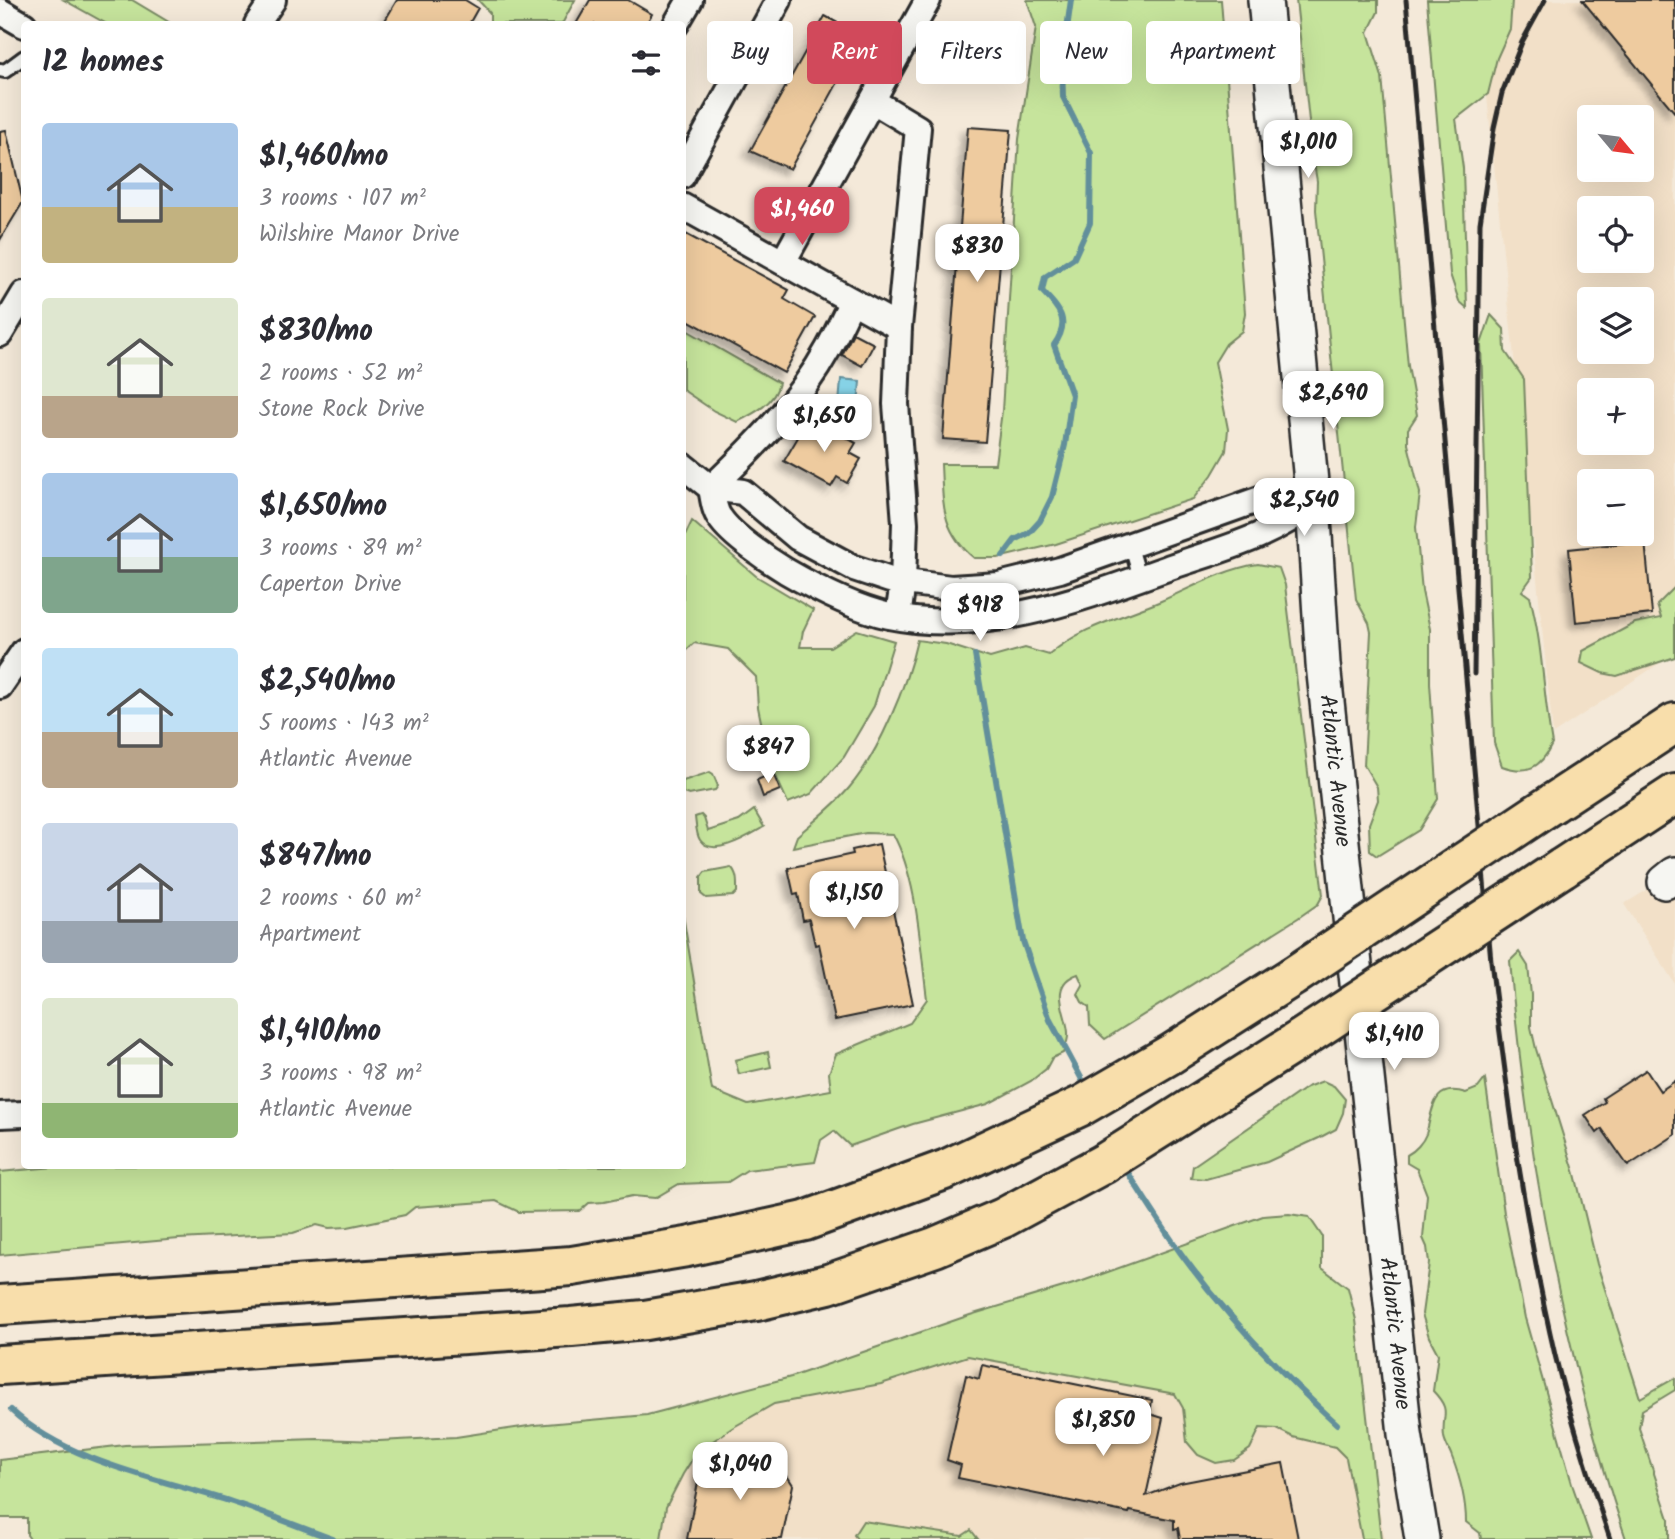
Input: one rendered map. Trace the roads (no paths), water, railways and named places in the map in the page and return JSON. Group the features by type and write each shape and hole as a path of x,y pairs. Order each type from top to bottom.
{"highway":[{"path":"0,1305 572,1266 687,1247 805,1221 947,1169 1083,1105 1171,1054 1292,977 1675,723"},
{"path":"0,1365 570,1327 669,1316 756,1301 875,1268 935,1247 1003,1218 1103,1164 1301,1040 1675,794"}],"main road":[{"name":"Atlantic Avenue","path":"1265,0 1313,503 1323,664 1403,1420 1422,1539"}],"street":[{"path":"259,21 273,0"},
{"path":"678,21 690,0"},
{"path":"686,169 779,0"},
{"path":"783,262 928,0"},
{"path":"0,10 21,23"},
{"path":"873,101 918,128 899,327 896,404 905,523 903,582 898,617"},
{"path":"686,208 899,327"},
{"path":"0,334 21,299"},
{"path":"711,488 747,454 792,401 828,350 852,301"},
{"path":"686,468 711,488 743,492 781,526 824,554 854,569 903,582 951,588 999,585 1060,570 1260,499 1313,503"},
{"path":"711,488 719,517 769,561 807,583 876,612 898,617 962,621 996,620 1033,613 1140,578 1266,533 1313,503"},
{"path":"0,686 21,655"},
{"path":"0,1115 21,1114"}],"lane":[{"path":"0,69 5,71 21,59"},
{"path":"1131,547 1140,578"}],"water":[{"path":"841,379 860,381 857,419 838,417"}],"waterway":[{"path":"1003,556 1015,540 1029,533 1040,521 1052,497 1065,445 1072,395 1054,345 1062,329 1061,316 1042,291 1045,277 1074,258 1090,223 1091,153 1063,97 1062,64 1071,0"},
{"path":"975,655 1023,941 1050,1020 1086,1087"},
{"path":"1123,1165 1202,1282 1276,1365 1337,1424"},
{"path":"11,1410 33,1428 86,1456 245,1506 333,1539"}],"railway":[{"path":"1406,0 1491,961 1504,1060 1544,1306 1567,1401 1610,1539"},
{"path":"1474,674 1480,223 1502,93 1522,42 1545,0"}]}
